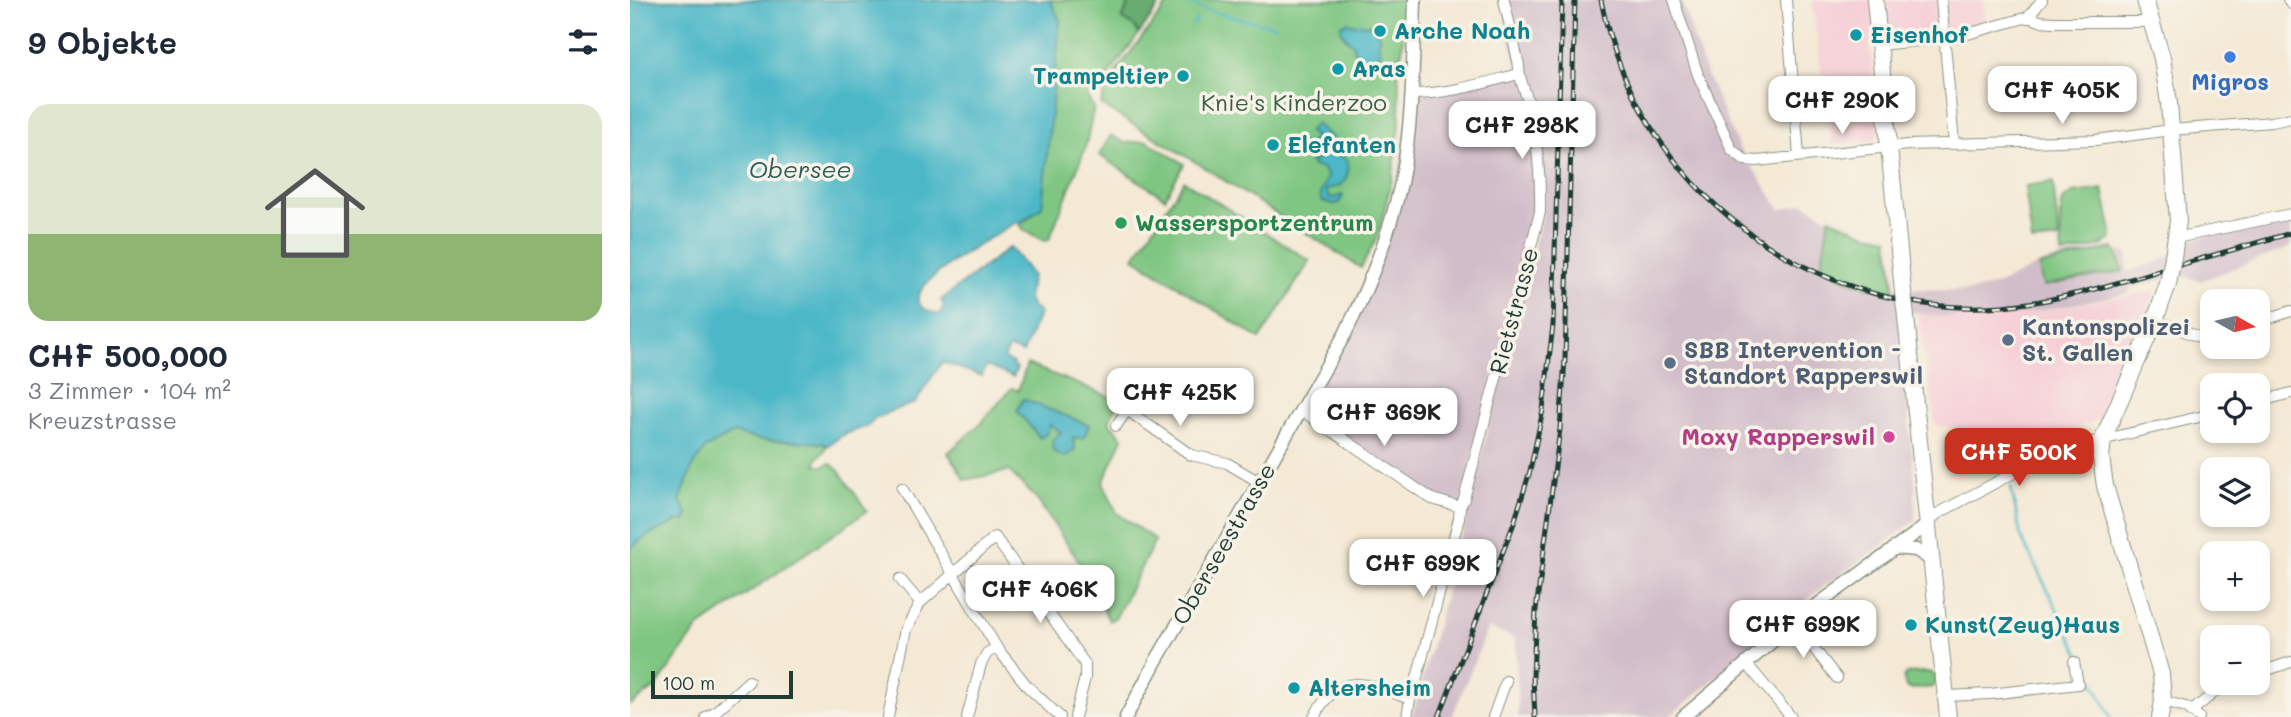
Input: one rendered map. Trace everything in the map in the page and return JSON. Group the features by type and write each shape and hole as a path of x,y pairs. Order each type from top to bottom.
{"main road":[{"path":"1875,0 1948,717"},
{"path":"2145,0 2162,58 2177,188 2176,238 2168,284 2103,439 2101,457 2105,486 2161,674 2161,709"}],"street":[{"name":"Oberseestrasse","path":"1126,717 1363,298 1379,258 1401,182 1411,94 1415,0"},
{"name":"Rietstrasse","path":"1407,717 1439,600 1460,507 1540,212 1541,191 1530,110 1523,82 1518,74 1519,65 1504,0"},
{"path":"1674,0 1702,85 1732,150 1741,159 1752,161 1888,147 2096,140 2291,118"},
{"path":"1786,0 1799,156"},
{"path":"1941,0 1954,144"},
{"path":"2028,17 2042,0"},
{"path":"1878,45 1957,37 2028,17 2053,22 2151,20"},
{"path":"1411,94 1478,85 1518,74"},
{"path":"2176,238 2291,214"},
{"path":"2270,318 2291,310"},
{"path":"2155,320 2200,337"},
{"path":"2270,399 2291,393"},
{"path":"1116,426 1127,410 1191,455 1227,463 1259,482"},
{"path":"1301,410 1432,499 1460,507"},
{"path":"1683,717 1794,622 1927,525 1937,514 2021,470 2080,445 2200,417"},
{"path":"902,488 997,648 1028,687 1060,717"},
{"path":"888,717 906,629 920,603 995,537 1085,664 1085,678 1075,717"},
{"path":"1894,548 1916,550 1930,559"},
{"path":"900,579 920,603"},
{"path":"1794,622 1837,678"},
{"path":"967,717 981,664 987,653 997,648"},
{"path":"1946,696 2078,684 2074,662"},
{"path":"2270,669 2291,662"},
{"path":"1746,663 1791,717"},
{"path":"706,717 719,714 749,681"},
{"path":"1493,717 1506,681"},
{"path":"1314,717 1324,699 1345,685 1371,686 1410,699"},
{"path":"2161,709 2179,704 2195,714 2214,695"}],"shaded area":[{"path":"1500,0 1681,0 1705,71 1738,146 1781,210 1804,203 1850,232 1891,248 1896,288 1972,291 1999,284 2044,262 2109,247 2127,254 2128,271 2163,260 2195,239 2291,218 2291,247 2200,281 2181,275 2130,288 2129,293 2025,314 1994,317 1938,316 1897,309 1915,481 1915,521 1799,605 1791,615 1669,717 1518,717 1516,638 1488,628 1452,717 1412,717 1467,516 1522,288 1541,221 1546,194 1542,168 1541,191 1460,507 1442,503 1301,410 1387,235 1410,108 1419,94 1518,71"},
{"path":"1812,0 1983,0 1985,25 1961,33 1870,43 1878,128 1876,137 1872,140 1831,145"},
{"path":"2156,290 2104,418 2037,440 1936,425 1918,312 1941,315 2029,314"}],"green space":[{"path":"949,0 1130,0 1122,19 1134,26 1139,34 1103,82 1091,80 1086,87 1090,103 1094,107 1085,149 1049,240 1045,241 1020,225 1042,206"},
{"path":"1130,0 1163,0 1139,34 1134,26 1122,19"},
{"name":"Knie's Kinderzoo","path":"1171,0 1406,0 1402,52 1398,63 1400,126 1392,180 1378,235 1361,268 1101,105 1108,82"},
{"path":"1111,135 1125,143 1147,141 1184,164 1165,198 1099,155"},
{"path":"1184,181 1310,261 1260,339 1134,258"},
{"path":"2053,182 2059,239 2032,242 2025,186"},
{"path":"2103,189 2112,238 2101,246 2062,255 2060,217 2063,200 2073,193"},
{"path":"1829,218 1864,233 1888,238 1894,290 1863,286 1821,268"},
{"path":"2114,248 2123,271 2043,286 2039,266"},
{"path":"1027,364 1118,400 1109,422 1123,438 1103,483 1117,513 1155,540 1116,617 1109,621 1086,572 1036,498 1009,471 965,480 948,453 981,423 1012,388 1018,391"},
{"path":"661,413 825,444 825,451 815,464 821,467 830,463 839,471 867,511 699,627 656,687 630,705 630,429"},
{"path":"1927,672 1936,677 1933,687 1906,687 1903,677 1908,673"}],"water":[{"name":"Obersee","path":"630,0 1050,0 1060,20 1042,207 943,269 921,291 918,300 923,308 939,315 944,306 941,300 1010,247 1032,275 1028,299 1033,308 1040,312 1023,353 1009,348 1004,359 1017,368 1013,377 986,366 982,376 942,362 915,403 876,418 868,426 843,435 827,446 812,442 761,440 734,433 706,448 693,466 680,501 688,514 685,521 680,520 653,532 630,550"},
{"path":"1348,22 1373,25 1380,38 1378,42 1381,53 1367,60 1371,65 1364,71 1357,63 1360,57 1354,51 1353,44 1342,31 1341,25"},
{"path":"1316,123 1332,139 1338,155 1347,159 1348,170 1344,181 1326,190 1329,197 1343,196 1339,203 1323,202 1321,198 1327,175 1322,168 1315,167 1310,162 1318,160 1316,151 1297,152 1303,143 1313,141 1314,135 1308,132"},
{"path":"1023,399 1089,425 1084,438 1073,437 1075,450 1064,457 1053,451 1052,440 1061,432 1050,425 1046,434 1040,438 1017,411"}],"waterway":[{"path":"1186,2 1275,26"},
{"path":"1193,25 1197,19"},
{"path":"1358,25 1360,21"},
{"path":"2011,487 2021,537 2111,717"}],"railway":[{"path":"1439,717 1514,523 1530,471 1543,410 1553,325 1562,0"},
{"path":"1535,717 1533,676 1536,610 1560,429 1565,359 1575,0"},
{"path":"1601,0 1621,67 1652,129 1694,183 1744,229 1801,265 1865,291 1932,305 2021,304 2094,289 2291,233"}],"place":[{"name":"Arche Noah","path":"1380,31"},
{"name":"Eisenhof","path":"1856,35"},
{"name":"Migros","path":"2230,57"},
{"name":"Aras","path":"1338,69"},
{"name":"Trampeltier","path":"1183,76"},
{"name":"Elefanten","path":"1273,145"},
{"name":"Wassersportzentrum","path":"1121,223"},
{"name":"Kantonspolizei St. Gallen","path":"2008,340"},
{"name":"SBB Intervention - Standort Rapperswil","path":"1670,363"},
{"name":"Moxy Rapperswil","path":"1889,437"},
{"name":"Kunst(Zeug)Haus","path":"1911,625"},
{"name":"Altersheim","path":"1294,688"}]}
